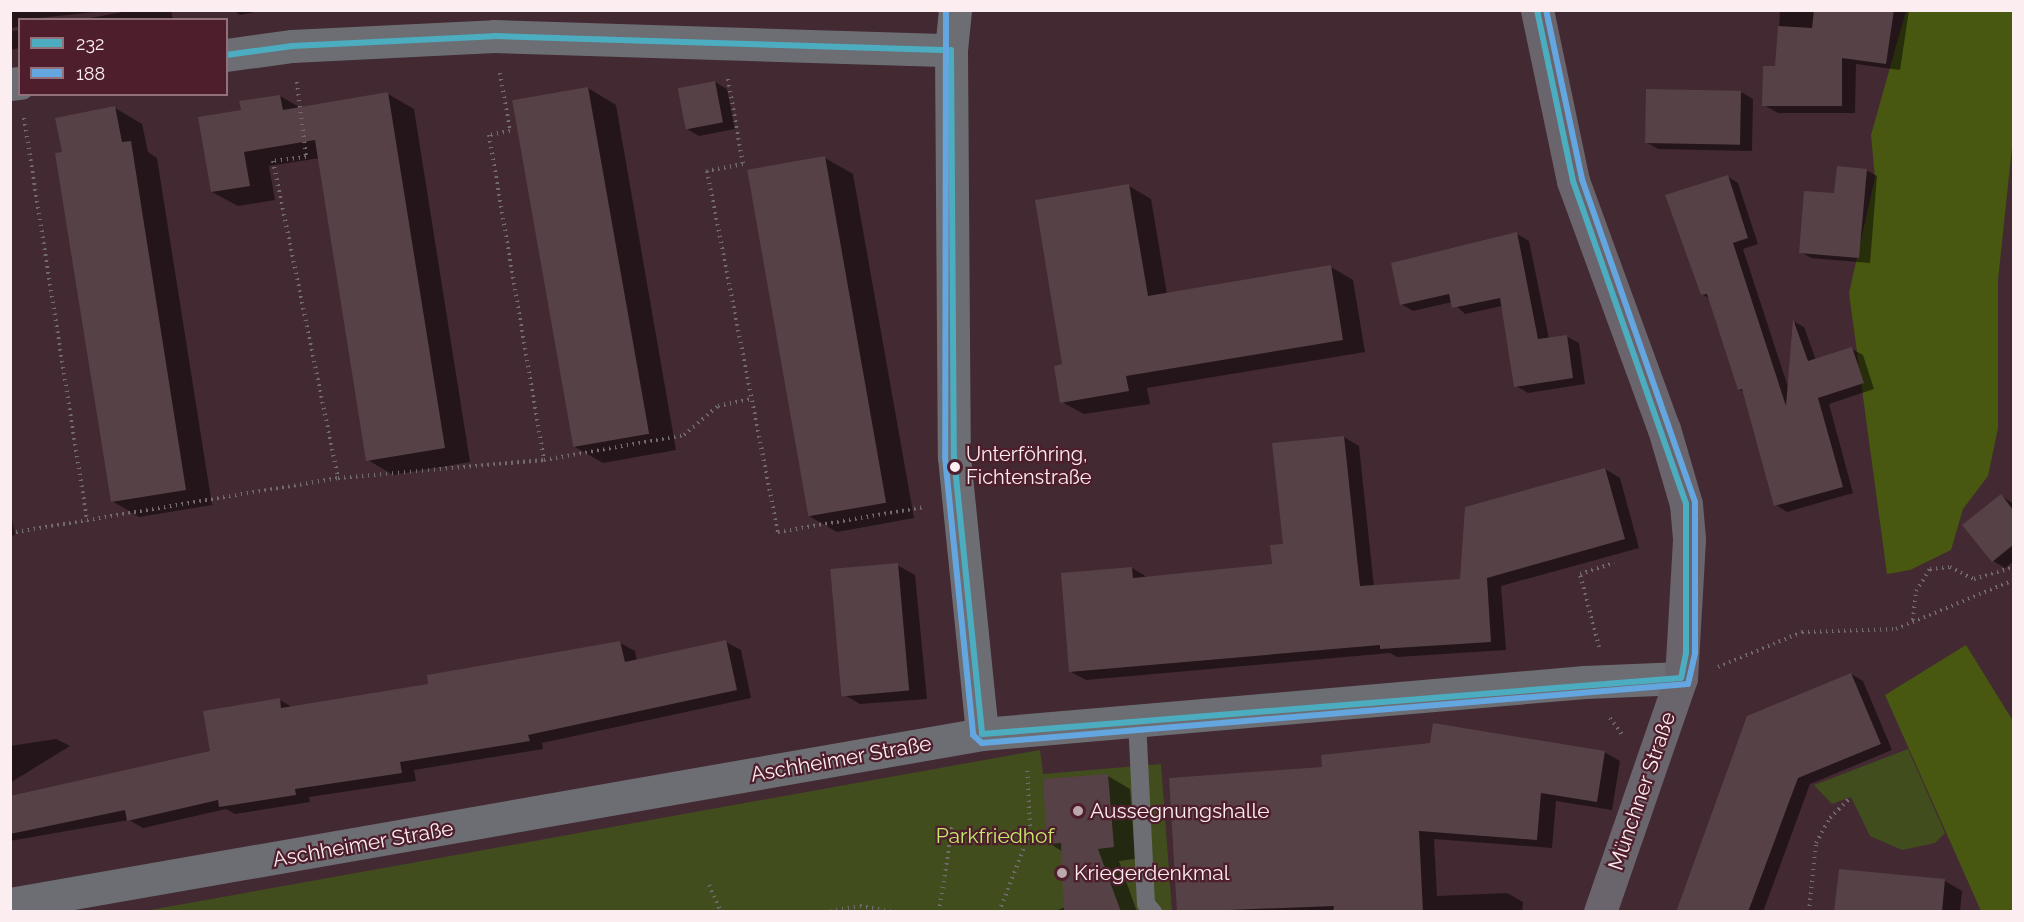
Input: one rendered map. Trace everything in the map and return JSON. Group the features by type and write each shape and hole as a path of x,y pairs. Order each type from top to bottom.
{"main road":[{"name":"Münchner Straße","path":"1537,10 1573,181 1686,504 1686,653 1681,678 1600,912"}],"street":[{"path":"955,10 951,50 957,501 982,734"},
{"path":"228,55 292,46 494,36 722,46 951,50"},
{"name":"Aschheimer Straße","path":"10,904 982,734 1585,682 1681,678"}],"lane":[{"path":"1137,720 1146,904 1153,912"}],"path":[{"path":"494,36 510,131 489,135 544,460"},
{"path":"292,46 306,157 273,161 338,478"},
{"path":"722,46 743,164 707,171 778,532 957,501"},
{"path":"18,96 87,521"},
{"path":"10,533 338,478 544,460 684,435 718,406 752,399"},
{"path":"1600,651 1580,574 1614,563"},
{"path":"1913,620 1917,591 1930,569 1950,567 1974,579 2013,567"},
{"path":"1717,667 1802,632 1873,633 1913,620 2013,580"},
{"path":"999,912 1032,821 1023,729"},
{"path":"1809,912 1816,843 1830,818 1851,797"},
{"path":"939,912 952,827"},
{"path":"709,885 721,912"},
{"path":"824,912 861,906 894,912"}],"green space":[{"path":"1906,11 2013,11 2013,138 1998,280 1998,428 1988,476 1963,509 1951,550 1910,570 1887,574 1849,293 1875,178 1871,135"},
{"path":"1966,645 2013,721 2013,911 1981,911 1885,695"},
{"path":"1908,749 1945,833 1935,843 1902,850 1870,836 1851,797 1832,804 1814,785"},
{"name":"Parkfriedhof","path":"1040,750 1043,774 1161,764 1172,911 139,912"}],"building":[{"path":"1814,10 1894,10 1886,64 1842,58 1842,106 1762,106 1763,66 1775,66 1778,26 1812,28"},
{"path":"715,81 723,122 686,129 678,88"},
{"path":"588,87 649,434 573,447 512,100"},
{"path":"1646,89 1741,91 1740,145 1645,143"},
{"path":"388,92 445,448 366,461 315,140 244,152 250,186 211,192 198,117 241,110 239,101 280,95 283,110"},
{"path":"115,106 122,142 131,141 186,490 111,502 55,153 62,152 55,118"},
{"path":"825,156 886,503 808,516 747,170"},
{"path":"1837,166 1867,169 1859,258 1799,253 1804,191 1834,193"},
{"path":"1728,175 1748,238 1733,243 1786,406 1793,319 1808,361 1852,347 1864,383 1818,398 1843,487 1774,506 1742,389 1738,390 1707,294 1701,295 1665,195"},
{"path":"1129,184 1148,296 1331,265 1343,340 1126,376 1129,391 1060,403 1054,366 1062,364 1035,200"},
{"path":"1517,232 1538,339 1567,335 1573,378 1514,387 1500,298 1452,308 1449,294 1400,305 1391,263"},
{"path":"1344,436 1360,586 1460,579 1465,507 1605,468 1625,539 1487,578 1491,642 1380,649 1380,645 1069,672 1061,573 1132,567 1133,578 1272,564 1270,545 1283,544 1272,443"},
{"path":"2001,494 2013,510 2013,545 1992,562 1962,525"},
{"path":"898,563 909,691 841,696 830,569"},
{"path":"726,640 737,690 528,735 530,741 400,762 402,773 295,789 296,795 219,807 218,800 127,821 125,810 10,834 10,796 210,751 203,711 280,698 281,708 428,684 427,675 620,641 625,662"},
{"path":"1851,673 1881,744 1798,778 1748,912 1676,912 1747,716"},
{"path":"1433,723 1605,751 1597,802 1541,793 1537,840 1419,831 1423,912 1333,912 1334,906 1177,912 1169,778 1322,767 1321,755 1430,743"},
{"name":"Aussegnungshalle","path":"1108,774 1114,847 1098,849 1121,912 1064,912 1061,843 1047,844 1043,779"},
{"path":"1839,869 1945,879 1942,912 1834,912"}],"transit line":[{"name":"188","path":"946,10 945,457 973,735 982,743 1688,684 1695,653 1695,502 1582,179 1546,10"},
{"name":"232","path":"1537,10 1573,181 1686,504 1686,653 1681,678"},
{"name":"232","path":"228,55 292,46 494,36 951,50"},
{"name":"232","path":"951,50 954,457 982,734"},
{"name":"232","path":"982,734 1681,678"}],"place":[{"name":"Unterföhring, Fichtenstraße","path":"955,467"},
{"name":"Aussegnungshalle","path":"1078,811"},
{"name":"Kriegerdenkmal","path":"1062,873"}]}
